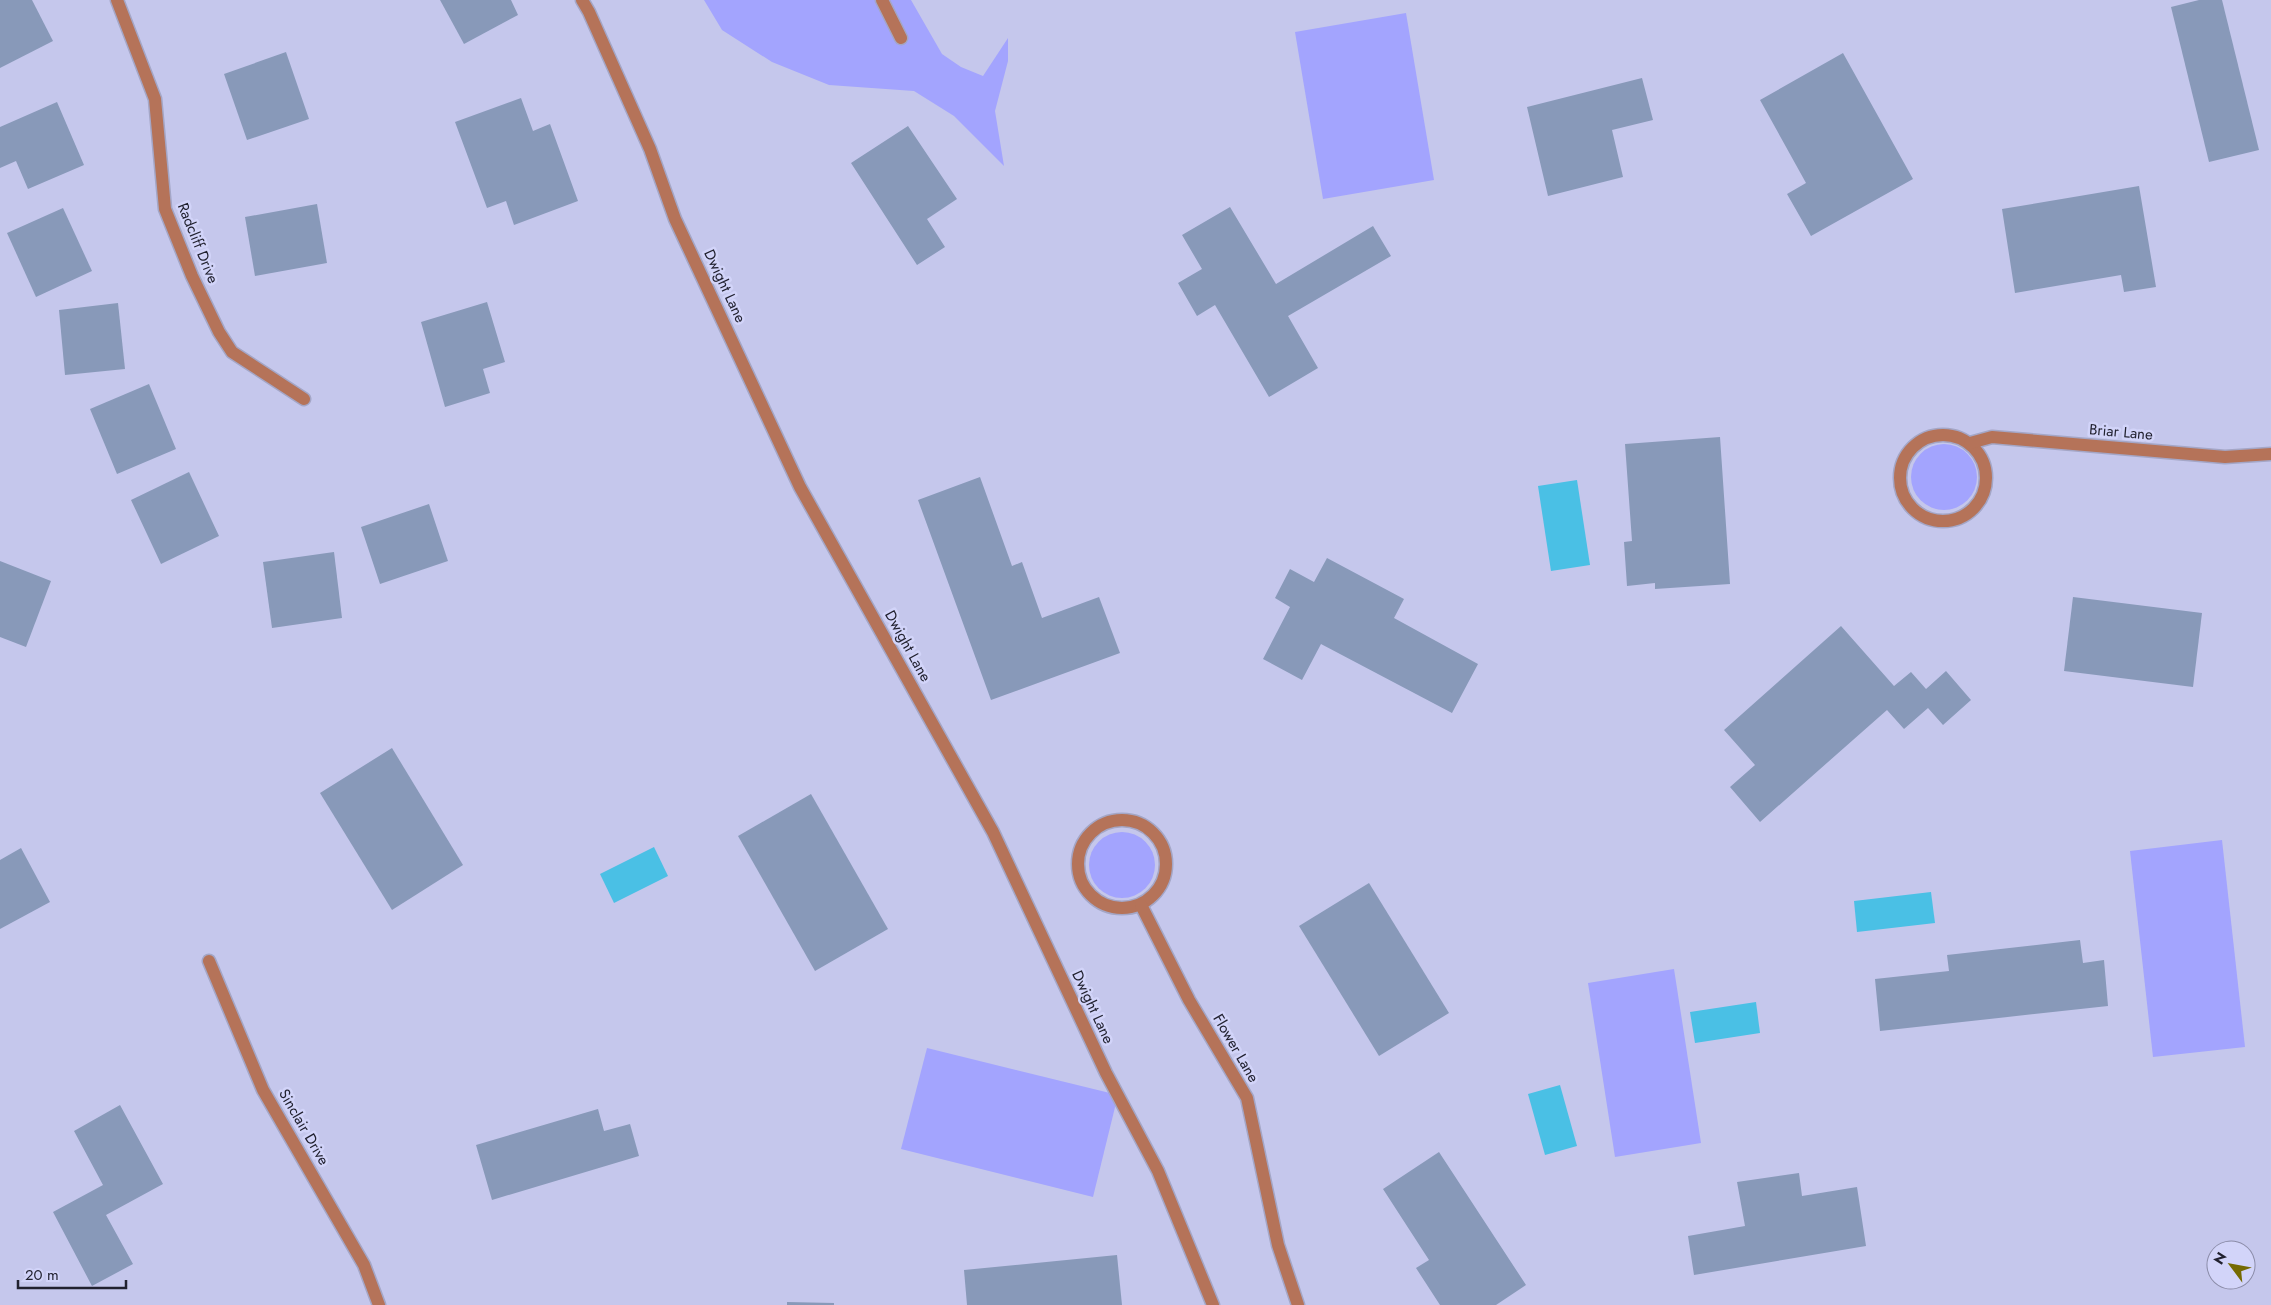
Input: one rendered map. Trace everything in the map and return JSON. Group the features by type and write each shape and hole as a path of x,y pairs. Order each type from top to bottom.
{"street":[{"name":"Radcliff Drive","path":"117,0 155,99 165,209 192,276 219,332 232,352 304,399"},
{"name":"Dwight Lane","path":"582,0 650,148 675,219 800,487 993,832 1106,1073 1158,1172 1213,1305"},
{"path":"882,0 901,38"},
{"path":"1946,434 1959,437 1970,443 1979,453 1985,466 1984,494 1976,505 1966,515 1953,520 1940,521 1926,518 1914,512 1905,501 1900,488 1899,473 1903,459 1912,447 1921,439 1946,434"},
{"name":"Briar Lane","path":"1970,443 1992,437 2224,457 2271,454"},
{"path":"1112,820 1140,823 1153,831 1162,843 1166,857 1166,871 1162,886 1153,897 1141,905 1126,909 1111,908 1098,902 1087,892 1080,878 1078,864 1080,850 1087,836 1098,826 1112,820"},
{"name":"Flower Lane","path":"1141,905 1189,1000 1247,1098 1278,1245 1298,1305"},
{"name":"Sinclair Drive","path":"208,962 263,1090 364,1265 379,1305"}],"shaded area":[{"path":"704,0 911,0 942,54 961,67 983,76 1008,38 1008,61 995,111 1004,166 954,116 914,91 829,85 772,62 722,30"},
{"path":"1406,13 1434,180 1323,199 1295,32"},
{"path":"1938,444 1950,444 1962,449 1972,459 1977,471 1975,490 1962,505 1950,510 1938,510 1926,505 1916,495 1911,483 1911,471 1916,459 1926,449"},
{"path":"1577,480 1590,565 1551,571 1538,486"},
{"path":"1116,832 1128,832 1140,837 1150,847 1155,859 1153,878 1140,893 1128,898 1116,898 1104,893 1094,883 1089,871 1089,859 1094,847 1104,837"},
{"path":"2222,840 2245,1047 2153,1057 2130,851"},
{"path":"654,847 668,876 614,903 600,874"},
{"path":"1931,892 1935,923 1857,932 1854,901"},
{"path":"1674,969 1701,1143 1615,1157 1588,983"},
{"path":"1756,1002 1760,1033 1695,1043 1690,1012"},
{"path":"927,1048 1118,1095 1093,1197 901,1149"},
{"path":"1560,1085 1577,1146 1545,1155 1528,1094"}],"building":[{"path":"0,0 32,0 53,41 0,68"},
{"path":"440,0 511,0 518,15 464,44"},
{"path":"2199,0 2222,0 2259,150 2209,162 2171,7"},
{"path":"286,52 309,119 247,140 224,74"},
{"path":"1843,53 1913,179 1811,236 1787,194 1806,183 1760,100"},
{"path":"1642,78 1653,120 1612,130 1623,177 1548,196 1527,107"},
{"path":"521,98 533,131 550,124 578,201 514,225 506,201 487,208 455,122"},
{"path":"57,102 84,165 28,189 16,161 0,168 0,127"},
{"path":"908,126 957,199 927,219 945,247 917,265 851,163"},
{"path":"2139,186 2156,287 2124,292 2121,275 2015,293 2002,209"},
{"path":"317,204 327,263 255,276 245,217"},
{"path":"1230,207 1276,284 1373,226 1391,256 1288,316 1318,368 1269,397 1215,305 1197,316 1178,283 1202,269 1182,235"},
{"path":"63,208 92,271 36,297 7,233"},
{"path":"487,302 505,362 483,369 490,393 445,407 421,322"},
{"path":"118,303 125,369 65,375 59,310"},
{"path":"149,384 176,449 117,474 90,409"},
{"path":"1720,437 1730,584 1655,589 1655,583 1627,586 1624,542 1632,541 1625,444"},
{"path":"189,472 219,536 161,564 131,500"},
{"path":"980,477 1012,566 1022,562 1042,618 1099,597 1120,653 991,700 918,500"},
{"path":"429,504 448,561 380,584 361,527"},
{"path":"334,552 342,618 272,628 263,562"},
{"path":"1327,558 1404,599 1394,618 1478,664 1452,713 1321,644 1302,680 1263,659 1290,607 1275,598 1290,569 1314,582"},
{"path":"0,561 51,581 26,647 0,637"},
{"path":"2073,597 2202,613 2193,687 2064,671"},
{"path":"1841,626 1894,686 1911,672 1926,689 1946,671 1971,700 1943,725 1928,708 1904,729 1887,710 1760,822 1730,787 1755,765 1724,730"},
{"path":"392,748 463,865 392,910 320,793"},
{"path":"811,794 888,929 815,971 738,836"},
{"path":"21,848 50,902 0,929 0,860"},
{"path":"1369,883 1449,1013 1379,1056 1299,926"},
{"path":"2080,940 2083,963 2104,960 2108,1006 1880,1031 1875,979 1949,971 1947,955"},
{"path":"120,1105 163,1184 106,1215 133,1264 92,1286 53,1212 103,1185 74,1131"},
{"path":"598,1109 604,1131 630,1124 639,1156 492,1200 476,1145"},
{"path":"1439,1152 1526,1285 1496,1305 1440,1305 1416,1268 1429,1260 1383,1189"},
{"path":"1799,1173 1802,1196 1857,1187 1866,1246 1694,1275 1688,1236 1745,1226 1737,1182"},
{"path":"1117,1255 1122,1305 967,1305 964,1270"},
{"path":"787,1302 834,1303 834,1305 787,1305"}]}
